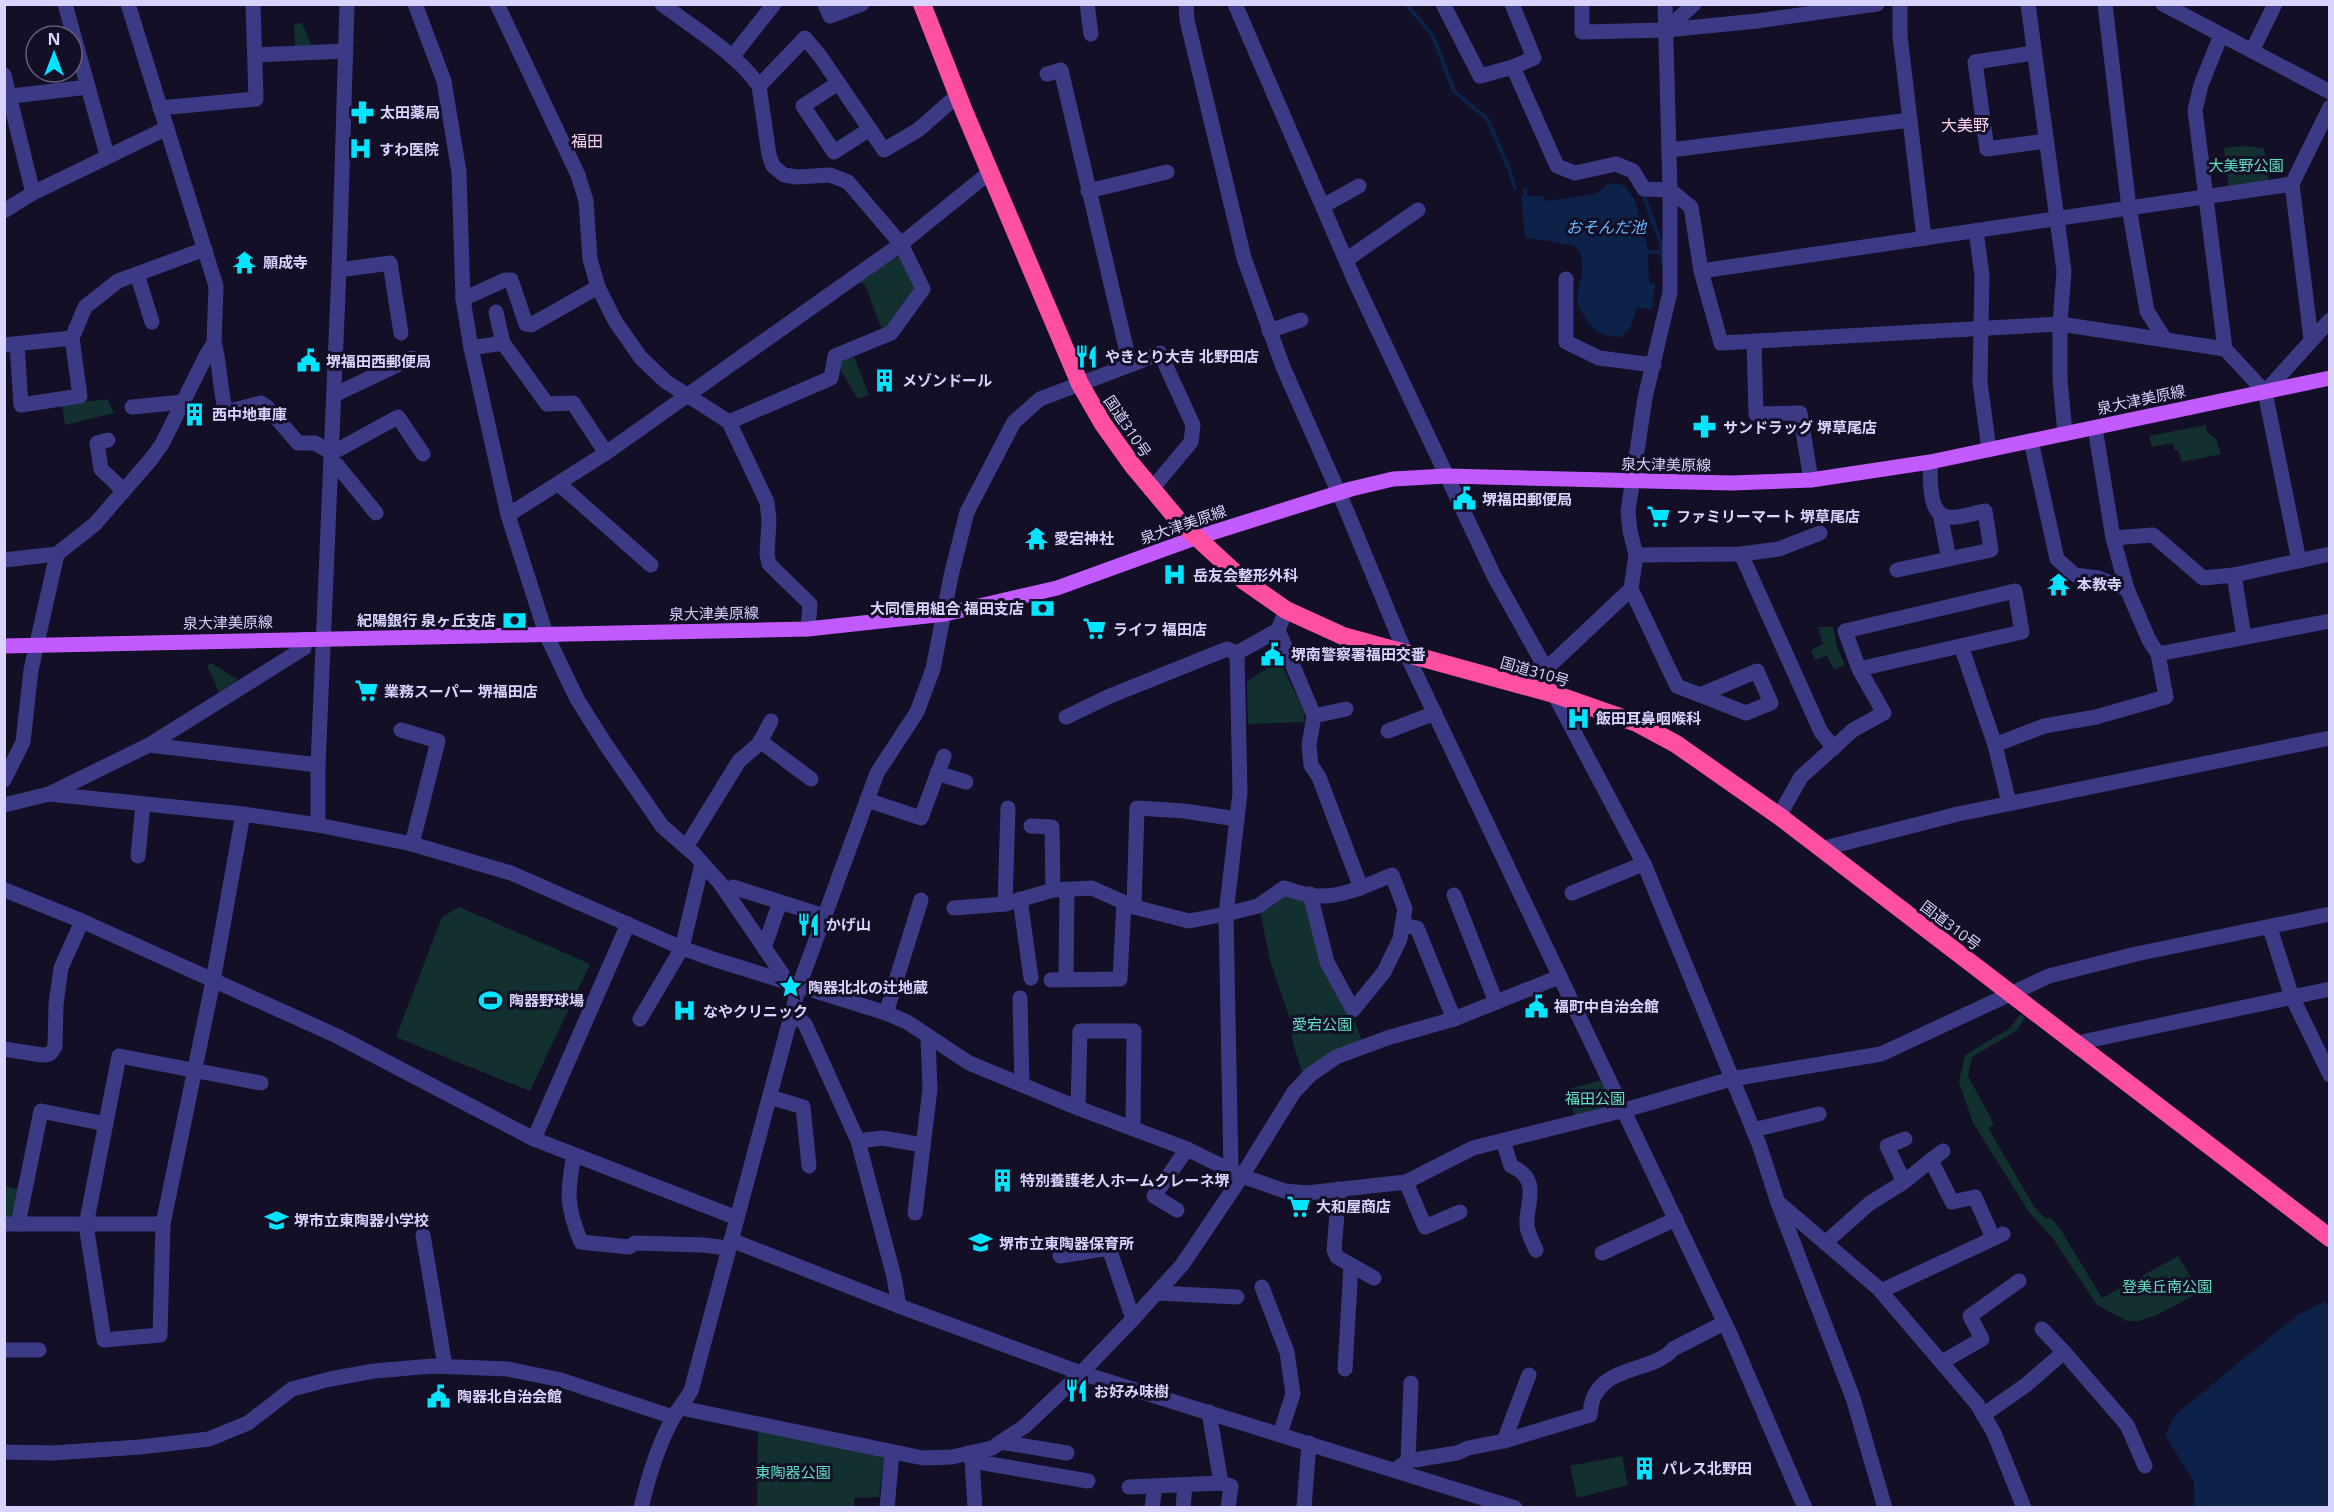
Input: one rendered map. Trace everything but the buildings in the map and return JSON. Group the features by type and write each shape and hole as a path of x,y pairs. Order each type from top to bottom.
{"highway":[{"name":"国道310号","path":"922,4 1080,384 1103,424 1151,489 1195,538 1243,580 1286,610 1343,636 1405,651 1554,694 1637,723 1676,744 1779,816 2330,1238"}],"main road":[{"name":"泉大津美原線","path":"4,645 807,629 945,614 1057,588 1195,538 1338,493 1393,480 1446,476 1632,482 1731,483 1811,480 1930,462 2330,378"}],"street":[{"path":"65,4 106,155"},
{"path":"128,4 216,286 214,343 221,372 222,399 226,412 261,403 267,407 298,442 315,442 332,459 376,513"},
{"path":"160,108 256,99 253,4"},
{"path":"318,825 318,765 332,459 347,4"},
{"path":"415,4 444,81 459,172 463,299 471,348 508,515 546,634 577,699 662,826 686,847 720,883 764,948 793,984"},
{"path":"497,4 578,175 586,201 590,259 598,287 615,321 640,358 665,381 729,422 767,502 769,564 810,604 807,629"},
{"path":"662,4 743,64 759,86 769,155 773,166 784,175 830,176 848,182 901,244 923,289 891,333 835,356 831,378 729,422"},
{"path":"732,57 774,4"},
{"path":"825,4 830,16 862,4"},
{"path":"1087,4 1091,34"},
{"path":"1186,4 1187,20 1244,258 1269,331 1405,651 1676,1219 1805,1508"},
{"path":"1235,4 1346,260 1446,476 1494,576 1546,669 1554,694 1643,864 1753,1130 1853,1398 1885,1508"},
{"path":"1443,4 1480,76 1534,58 1512,4"},
{"path":"1582,4 1582,32 1666,30 1757,21 1877,4"},
{"path":"1665,4 1670,150 1670,292 1645,398 1628,511 1636,555 1631,590 1677,686 1700,695"},
{"path":"1666,30 1694,4"},
{"path":"1900,4 1900,36 1924,238"},
{"path":"2028,4 2064,271 2060,324 2060,379 2065,434"},
{"path":"2105,4 2129,208 2147,311 2164,338"},
{"path":"2163,4 2330,92"},
{"path":"2252,51 2275,4"},
{"path":"2221,35 2201,84 2195,110 2225,349 2265,392 2299,561"},
{"path":"759,86 805,38 884,150 918,130 958,95"},
{"path":"255,55 346,51"},
{"path":"2034,53 1975,62 1987,149 2046,141"},
{"path":"1512,67 1557,166 1575,173 1616,164 1633,171 1644,189 1670,190 1691,207 1701,271 1720,343 2060,324 2225,349"},
{"path":"1047,74 1061,70 1130,365"},
{"path":"4,75 7,97 33,193"},
{"path":"838,83 803,106 834,152 870,129"},
{"path":"7,97 88,87"},
{"path":"2311,339 2292,184 2330,107"},
{"path":"1670,150 1910,120"},
{"path":"4,211 33,193 106,155 167,128"},
{"path":"508,515 606,453 901,244 990,172"},
{"path":"1088,191 1167,172"},
{"path":"1701,271 2292,184"},
{"path":"1323,206 1359,186"},
{"path":"1346,260 1418,210"},
{"path":"1976,231 1982,275 1980,382 1989,450"},
{"path":"72,338 11,345 21,405 80,396 72,338 85,307 118,281 205,249"},
{"path":"339,270 390,263 401,333"},
{"path":"137,274 152,322"},
{"path":"1566,279 1566,342 1599,358 1654,365"},
{"path":"463,299 505,280 511,280 526,324 531,325 598,287"},
{"path":"496,312 503,343 547,404 573,403 606,453"},
{"path":"1269,331 1300,320"},
{"path":"2265,392 2311,339 2328,325"},
{"path":"1754,341 1756,414 1800,413 1811,480"},
{"path":"4,560 57,554 95,524 152,458 214,343"},
{"path":"471,348 503,343"},
{"path":"641,1508 647,1479 677,1413 691,1391 793,1014 793,984 824,916 877,772 918,712 933,669 951,576 968,512 1014,422 1040,399 1160,353 1193,425 1191,442 1151,489"},
{"path":"334,395 412,358"},
{"path":"132,407 184,402"},
{"path":"332,459 398,417 423,454"},
{"path":"1995,745 2044,726 2096,717 2166,697 2158,654 2149,640 2127,589 2113,538 2095,428"},
{"path":"108,440 97,443 100,469 124,491"},
{"path":"2031,441 2057,559 2075,575 2098,578 2127,589"},
{"path":"1897,570 1991,550 1985,511 1948,518 1935,508 1930,462"},
{"path":"559,484 651,565"},
{"path":"1940,514 1949,559"},
{"path":"1636,555 1741,554 1779,549 1820,533"},
{"path":"2113,538 2153,535 2203,578 2234,575 2330,554"},
{"path":"4,780 23,742 36,645 57,554"},
{"path":"1741,554 1821,732 1834,748"},
{"path":"2234,575 2244,637"},
{"path":"1546,669 1631,590"},
{"path":"1779,816 1801,777 1853,730 1884,713 1859,669 1845,631 2015,591 2022,632 1859,669"},
{"path":"1237,653 1278,630 1286,610"},
{"path":"2158,654 2330,621"},
{"path":"1278,630 1314,716 1309,745 1311,765 1319,777 1361,888"},
{"path":"4,805 49,794 149,745 304,648 304,639"},
{"path":"1961,646 1995,745 2008,803"},
{"path":"1065,717 1110,696 1227,649 1237,653"},
{"path":"1237,653 1240,793 1226,914 1237,1173"},
{"path":"1314,716 1346,709"},
{"path":"1388,731 1435,714"},
{"path":"686,847 739,761 760,741 771,720"},
{"path":"401,730 438,741 412,844"},
{"path":"1821,849 2008,803 2330,738"},
{"path":"760,741 811,779"},
{"path":"149,745 318,765"},
{"path":"867,800 921,818 944,756"},
{"path":"937,773 966,782"},
{"path":"49,794 243,814 318,825 412,844 511,873 682,948 886,1013 907,1022 969,1063 1078,1108 1187,1149 1237,1173 1285,1191 1307,1193 1406,1182 1473,1148 1625,1110 1731,1078 1881,1054 2049,976 2136,954 2330,914"},
{"path":"138,856 143,804"},
{"path":"1005,904 1008,808"},
{"path":"1031,826 1052,827 1060,889 1059,980 1120,979 1137,808 1184,811 1237,819"},
{"path":"243,814 213,981 195,1070 164,1224 160,1335 104,1340 86,1225 119,1056 195,1070 261,1083"},
{"path":"640,1018 682,948 702,864"},
{"path":"1572,892 1643,864"},
{"path":"954,908 1005,904 1060,889 1092,888 1129,904 1189,921 1258,906 1284,888 1310,894 1319,897 1350,892 1392,875 1405,909 1400,939 1384,972 1353,1010 1327,962 1310,894"},
{"path":"733,887 824,916"},
{"path":"5,890 82,921 337,1036 534,1139 737,1218"},
{"path":"1454,895 1496,1002"},
{"path":"1020,899 1031,978"},
{"path":"886,1013 921,900"},
{"path":"764,948 780,902"},
{"path":"4,1048 42,1055 52,1052 55,1046 58,987 62,968 82,921"},
{"path":"534,1139 628,924"},
{"path":"1402,925 1417,928 1454,1019"},
{"path":"2270,928 2292,998 2330,1075"},
{"path":"970,1457 992,1448 1025,1426 1082,1373 1182,1265 1237,1173 1294,1092 1310,1075 1336,1057 1387,1038 1454,1019 1559,977"},
{"path":"2077,1043 2330,989"},
{"path":"1020,999 1022,1085"},
{"path":"793,1014 805,1024 858,1141 894,1277 898,1306"},
{"path":"1078,1108 1080,1031 1134,1031 1133,1128"},
{"path":"915,1213 930,1089 928,1038"},
{"path":"770,1097 803,1107 808,1166"},
{"path":"106,1124 41,1112 11,1224 164,1224"},
{"path":"1753,1130 1819,1114"},
{"path":"858,1141 882,1138 923,1145"},
{"path":"1904,1182 1887,1146 1905,1139"},
{"path":"1503,1141 1511,1167 1522,1171 1528,1182 1531,1200 1527,1226 1536,1250"},
{"path":"1177,1210 1154,1196 1187,1149"},
{"path":"574,1155 567,1191 573,1223 581,1242 629,1246 635,1243 729,1244 1082,1373 1309,1443 1402,1466 1469,1500 1515,1508"},
{"path":"1825,1243 1870,1203 1904,1182 1937,1155 1952,1202 1975,1197 1998,1236 1881,1291"},
{"path":"1406,1182 1425,1227 1460,1212"},
{"path":"1339,1189 1334,1250 1337,1257 1374,1278"},
{"path":"1779,1203 1881,1291 1977,1404 1994,1433 2024,1508"},
{"path":"1602,1253 1676,1219"},
{"path":"423,1234 445,1366"},
{"path":"1060,1256 1109,1248 1133,1319"},
{"path":"1345,1369 1351,1265"},
{"path":"1942,1362 1982,1339 1970,1316 2019,1281"},
{"path":"1262,1287 1287,1352 1293,1394 1280,1434"},
{"path":"1157,1293 1237,1297"},
{"path":"1402,1466 1504,1441 1590,1415 1590,1402 1605,1382 1628,1370 1668,1356 1673,1349 1724,1323"},
{"path":"2042,1329 2127,1425 2145,1466"},
{"path":"4,1350 39,1350"},
{"path":"1983,1414 2026,1385 2064,1352"},
{"path":"4,1452 52,1453 140,1447 208,1439 248,1423 292,1389 374,1371 445,1366 507,1369 561,1380 677,1413 770,1425 892,1453 923,1458 970,1457 1088,1480"},
{"path":"1504,1441 1529,1375"},
{"path":"1402,1466 1411,1383"},
{"path":"1209,1412 1221,1483"},
{"path":"1001,1442 1067,1453"},
{"path":"1304,1508 1309,1443"},
{"path":"887,1508 892,1453"},
{"path":"970,1457 975,1508"},
{"path":"1129,1487 1221,1483 1231,1486 1228,1508"},
{"path":"1183,1508 1185,1485"},
{"path":"1152,1508 1155,1486"}],"green space":[{"path":"302,23 312,47 295,49 294,24"},
{"name":"大美野公園","path":"2242,146 2264,148 2269,183 2229,188 2224,148"},
{"path":"892,256 902,257 916,286 890,327 882,330 865,285 856,281"},
{"path":"854,357 869,395 858,399 839,368 842,361"},
{"path":"107,399 114,413 65,425 62,405"},
{"path":"2206,425 2207,432 2216,439 2221,454 2182,462 2178,450 2174,450 2173,443 2152,447 2149,436"},
{"path":"1818,627 1833,627 1837,647 1845,665 1834,670 1827,655 1815,660 1811,650 1823,644"},
{"path":"1280,661 1303,710 1305,722 1248,724 1247,681"},
{"path":"211,663 238,680 219,692 207,666"},
{"name":"愛宕公園","path":"1284,895 1308,899 1363,1043 1303,1076 1293,1043 1290,1019 1270,961 1260,910"},
{"name":"陶器野球場","path":"459,907 590,964 530,1091 396,1037 442,917"},
{"name":"登美丘南公園","path":"2020,1014 2025,1018 2016,1031 1972,1057 1968,1076 1994,1124 1988,1128 2035,1208 2046,1219 2051,1218 2061,1230 2102,1298 2178,1256 2200,1292 2157,1315 2139,1321 2127,1321 2097,1305 2054,1240 2029,1212 1973,1123 1959,1082 1965,1055 2010,1028"},
{"name":"福田公園","path":"1606,1079 1617,1104 1576,1119 1565,1090"},
{"path":"5,1186 18,1189 14,1213 10,1217 5,1217"},
{"name":"東陶器公園","path":"758,1428 883,1455 879,1497 854,1498 854,1507 757,1508"},
{"path":"1622,1456 1628,1485 1577,1498 1570,1466"}],"water":[{"name":"おそんだ池","path":"1605,183 1625,186 1635,200 1647,244 1649,283 1655,284 1652,310 1637,307 1630,328 1621,337 1598,332 1586,320 1577,301 1582,258 1574,246 1525,237 1521,196 1542,196 1546,201 1595,194 1605,187"},
{"path":"2326,1301 2330,1315 2329,1507 2194,1507 2194,1482 2165,1435 2175,1415 2296,1316"}],"waterway":[{"path":"1406,4 1433,36 1454,91 1488,120 1515,188"},
{"path":"1525,190 1526,201"},
{"path":"1644,196 1661,244 1663,262"},
{"path":"1645,252 1662,252"}],"place":[{"name":"太田薬局","path":"362,112"},
{"name":"すわ医院","path":"361,149"},
{"name":"願成寺","path":"245,262"},
{"name":"やきとり大吉 北野田店","path":"1087,356"},
{"name":"堺福田西郵便局","path":"308,361"},
{"name":"メゾンドール","path":"884,380"},
{"name":"西中地車庫","path":"194,414"},
{"name":"サンドラッグ 堺草尾店","path":"1705,427"},
{"name":"堺福田郵便局","path":"1464,499"},
{"name":"ファミリーマート 堺草尾店","path":"1658,516"},
{"name":"愛宕神社","path":"1036,538"},
{"name":"岳友会整形外科","path":"1175,575"},
{"name":"本教寺","path":"2059,584"},
{"name":"大同信用組合 福田支店","path":"1042,608"},
{"name":"紀陽銀行 泉ヶ丘支店","path":"514,620"},
{"name":"ライフ 福田店","path":"1095,629"},
{"name":"堺南警察署福田交番","path":"1273,654"},
{"name":"業務スーパー 堺福田店","path":"366,691"},
{"name":"飯田耳鼻咽喉科","path":"1578,718"},
{"name":"かげ山","path":"808,924"},
{"name":"陶器北北の辻地蔵","path":"790,987"},
{"name":"陶器野球場","path":"491,1000"},
{"name":"福町中自治会館","path":"1536,1006"},
{"name":"なやクリニック","path":"685,1011"},
{"name":"特別養護老人ホームクレーネ堺","path":"1002,1180"},
{"name":"大和屋商店","path":"1298,1206"},
{"name":"堺市立東陶器小学校","path":"276,1220"},
{"name":"堺市立東陶器保育所","path":"981,1243"},
{"name":"お好み味樹","path":"1076,1391"},
{"name":"陶器北自治会館","path":"439,1396"},
{"name":"パレス北野田","path":"1644,1468"}],"district":[{"name":"大美野","path":"1965,125"},
{"name":"福田","path":"587,141"}]}
